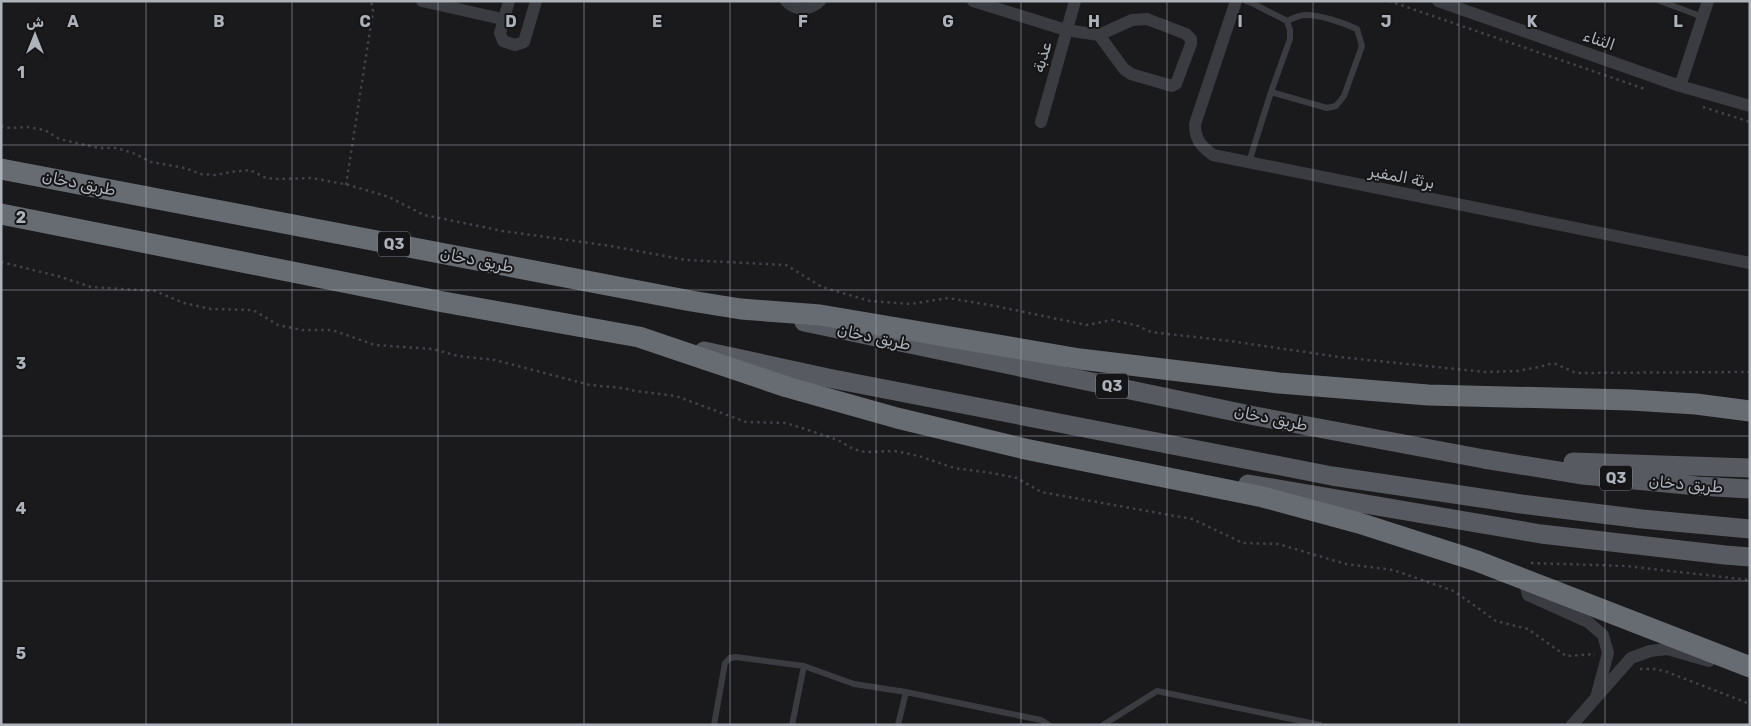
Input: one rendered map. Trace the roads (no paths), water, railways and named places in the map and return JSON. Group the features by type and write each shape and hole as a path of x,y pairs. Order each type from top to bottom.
{"highway":[{"path":"1,159 47,177"},
{"name":"طريق دخان","path":"1,169 741,309"},
{"path":"1,214 438,301 639,336 787,387 897,418 1025,449 1263,497 1359,523 1477,561 1526,571 1750,667"},
{"path":"741,309 820,315 1089,361 1279,383 1428,395 1632,400 1696,404 1750,412"}],"main road":[{"name":"طريق دخان","path":"741,309 1255,416 1484,459 1583,475 1750,489"},
{"path":"639,336 828,378 1332,476 1521,504 1642,519 1750,529"},
{"path":"1484,459 1750,468"},
{"path":"1120,468 1163,469 1541,534 1725,556 1750,557"}],"street":[{"path":"422,1 455,5 502,19"},
{"path":"509,1 502,19 500,33 503,42 515,45 524,42 536,1"},
{"path":"786,1 792,6 803,9 814,6 820,1"},
{"name":"عذبة","path":"1040,122 1075,1"},
{"name":"برثة المفير","path":"1236,1 1195,124 1195,134 1198,143 1214,155 1750,263"},
{"name":"الثناء","path":"1438,1 1680,86 1750,106"},
{"path":"1680,86 1708,1"},
{"path":"982,2 1066,30 1099,36 1132,20 1147,19 1186,34 1192,44 1176,84 1172,86 1131,74 1124,69 1099,36"},
{"path":"1526,571 1528,595 1588,622 1603,635 1608,653 1596,697"},
{"path":"1572,725 1631,658 1650,651 1666,649 1712,661 1729,658"}],"lane":[{"path":"1246,1 1287,21 1290,30 1290,39 1270,92 1249,162"},
{"path":"1660,1 1703,17"},
{"path":"1270,92 1327,108 1336,106 1344,96 1362,46 1357,30 1345,24 1308,15 1298,16 1287,21"},
{"path":"714,725 725,663 730,658 736,657 804,666 854,684 906,692 1023,716 1041,720 1049,725"},
{"path":"792,725 804,666"},
{"path":"1103,725 1157,691 1320,725"},
{"path":"898,725 906,692"}]}
